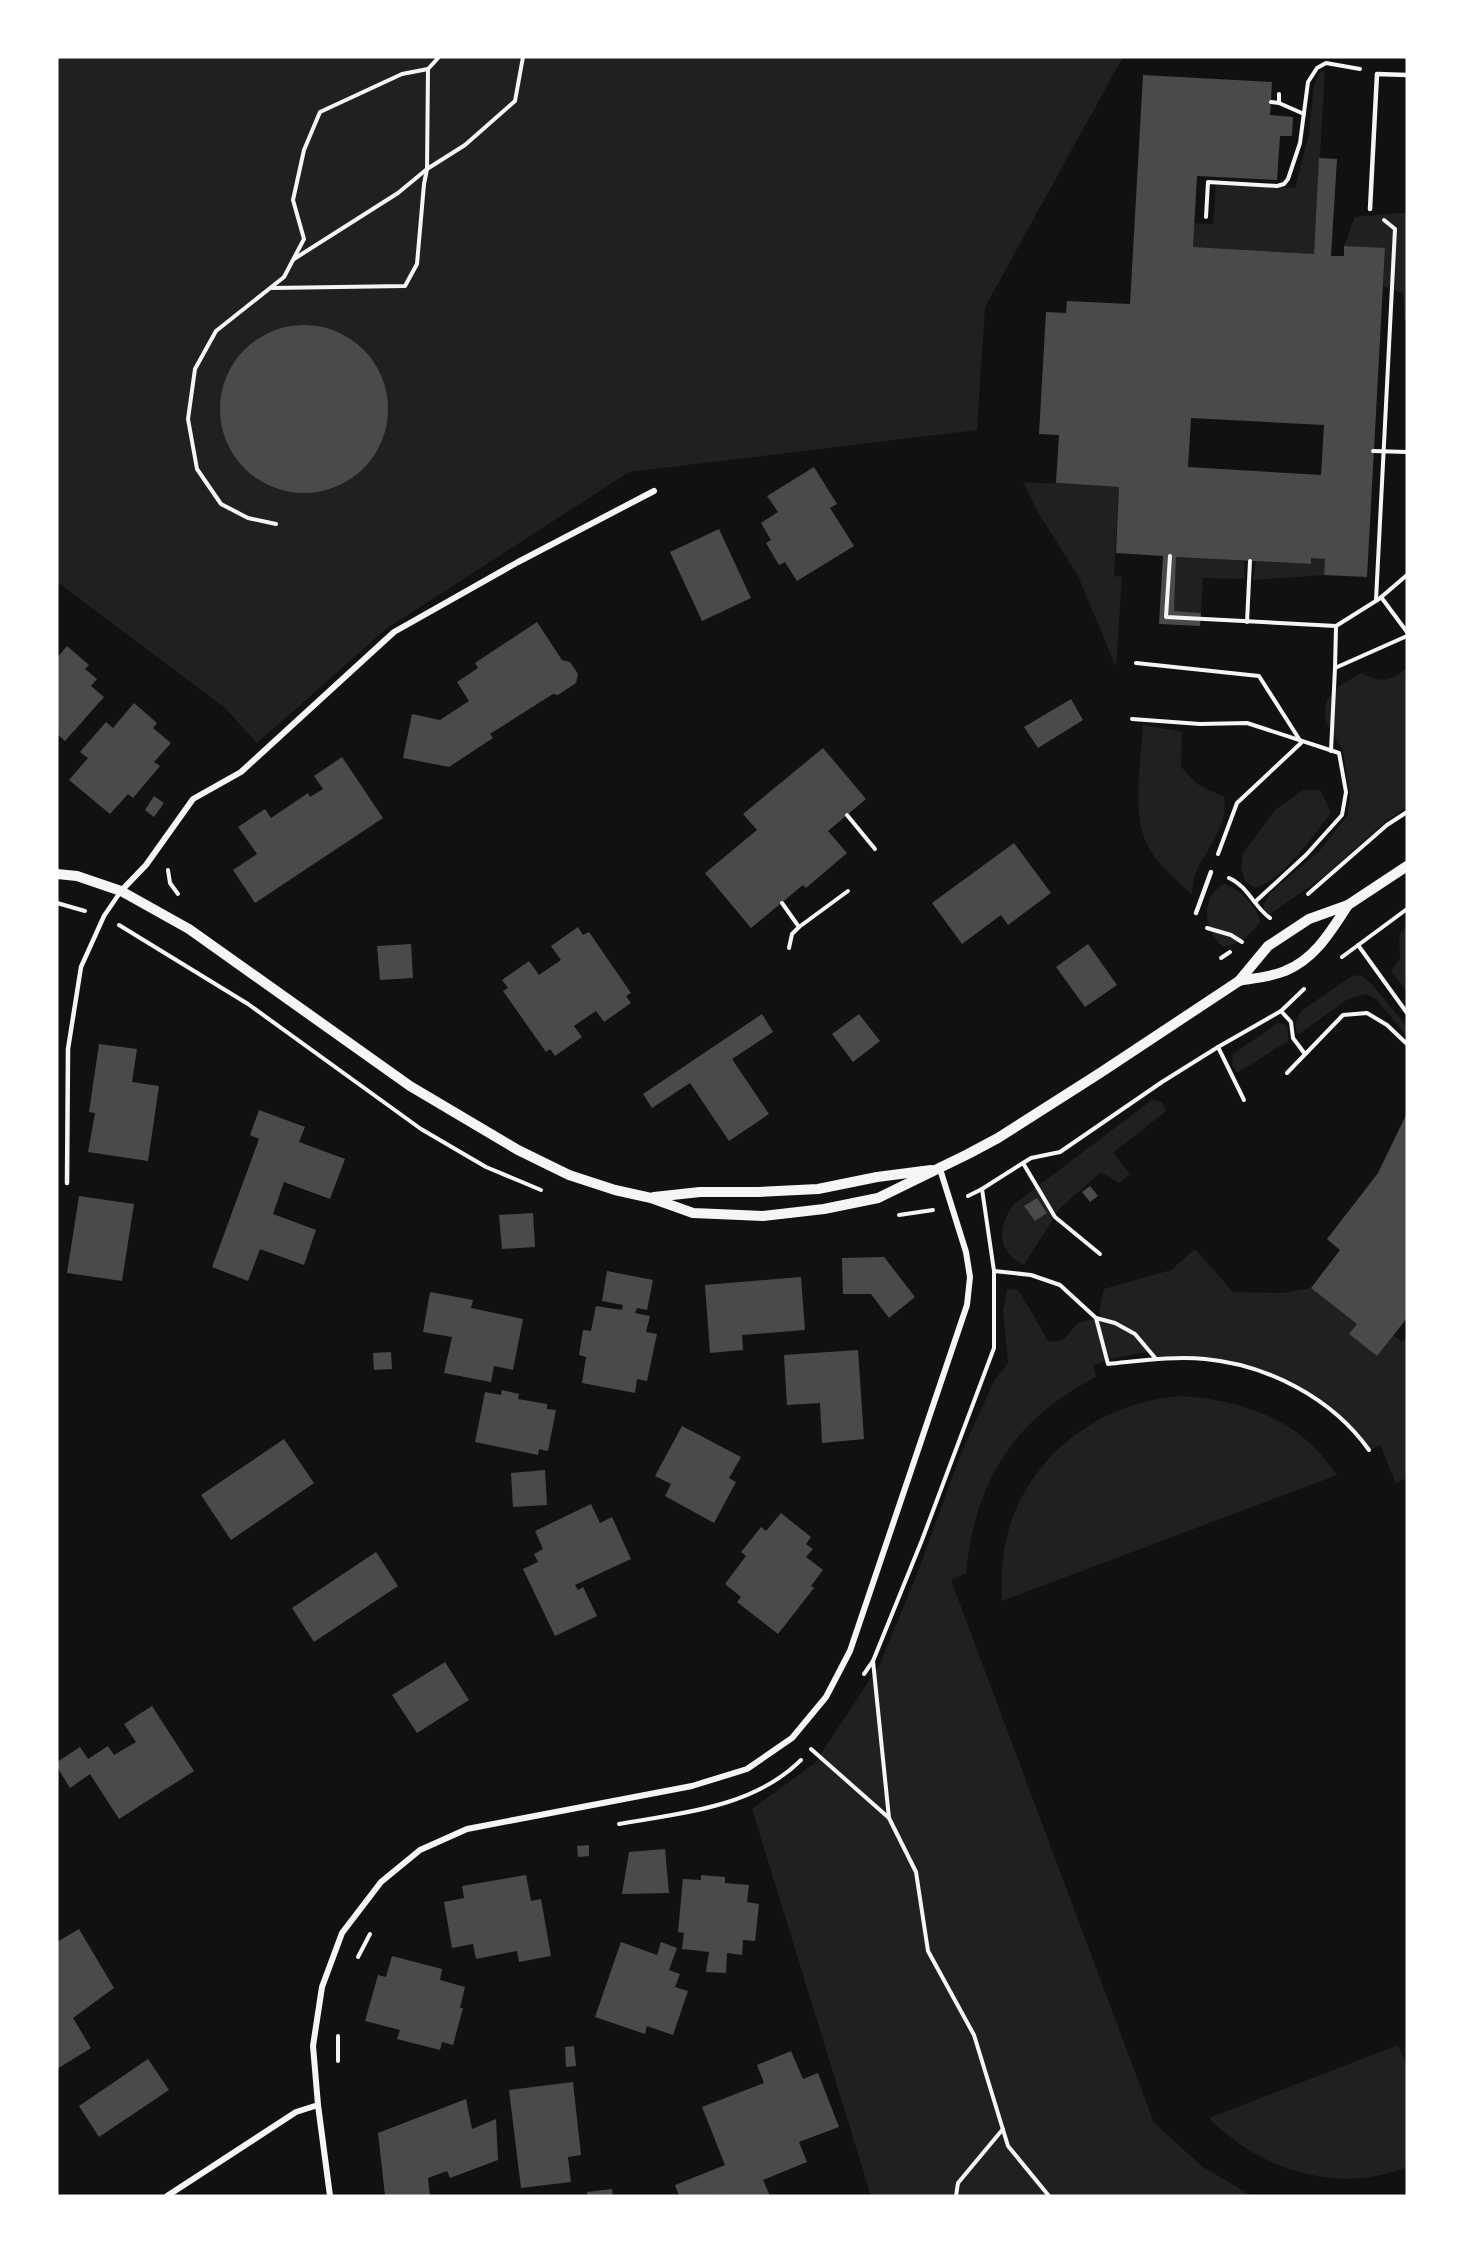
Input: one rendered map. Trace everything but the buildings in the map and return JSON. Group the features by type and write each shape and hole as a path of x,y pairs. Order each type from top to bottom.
{"street":[{"path":"121,891 147,864 193,799 241,772 394,632 518,562 654,491"},
{"path":"57,874 77,876 121,891 189,929 410,1086 518,1150 569,1175 615,1190 651,1198 693,1213 763,1216 824,1209 878,1198 998,1138 1239,981 1268,946 1310,919 1348,905 1407,866"},
{"path":"1239,981 1285,971 1303,960 1322,945 1348,905"},
{"path":"651,1198 700,1192 818,1189 877,1177 940,1169"},
{"path":"330,2196 313,2046 322,1987 342,1933 381,1882 420,1850 468,1829 692,1786 747,1768 792,1738 826,1698 850,1651 967,1305 970,1277 967,1261 952,1203 940,1169"},
{"path":"167,2196 296,2112 318,2105"}],"lane":[{"path":"1370,209 1377,74 1407,75"},
{"path":"1196,913 1211,872"},
{"path":"66,1183 68,1049 81,967 104,916 121,891"}],"path":[{"path":"276,524 248,518 221,504 197,470 188,419 195,369 216,330 284,277 304,239 293,200 304,150 320,112 402,74 428,69 439,57"},
{"path":"293,259 398,193 427,169 465,146 515,101 523,57"},
{"path":"1206,217 1208,182 1277,186 1284,184 1288,179 1300,143 1308,82 1317,68 1326,63 1348,65"},
{"path":"271,288 405,286 417,264 423,184 427,169 428,69"},
{"path":"1279,94 1279,103"},
{"path":"1271,102 1304,114"},
{"path":"1370,209 1395,229 1376,600"},
{"path":"1373,451 1407,452"},
{"path":"1170,556 1166,617 1336,626 1381,597 1407,575"},
{"path":"1247,621 1250,561"},
{"path":"1335,668 1407,634 1381,597"},
{"path":"1331,751 1336,626"},
{"path":"1136,663 1259,676 1301,742"},
{"path":"1132,719 1200,724 1247,723 1339,753 1346,792 1342,815 1306,855 1255,902"},
{"path":"1276,921 1263,913 1244,888 1232,879 1211,872 1238,802 1301,742"},
{"path":"1308,895 1379,831 1407,812"},
{"path":"847,815 875,849"},
{"path":"789,948 792,934 799,927 848,891"},
{"path":"57,903 104,916 248,1004 421,1129 486,1167 546,1192"},
{"path":"782,903 799,927"},
{"path":"1341,958 1407,909"},
{"path":"1204,927 1231,935 1244,944 1221,958"},
{"path":"1358,945 1407,1013"},
{"path":"894,1215 926,1212 952,1203 982,1189 1031,1158 1060,1152 1161,1082 1281,1011 1309,984"},
{"path":"1281,1011 1291,1022 1293,1038 1305,1054"},
{"path":"1287,1073 1343,1015 1366,1012 1387,1025 1407,1044"},
{"path":"1218,1047 1244,1100"},
{"path":"1023,1164 1055,1217 1100,1254"},
{"path":"994,1271 1031,1275 1060,1285 1096,1317 1115,1323 1135,1334 1156,1359"},
{"path":"1096,1317 1108,1364 1156,1359 1204,1359 1239,1364 1276,1377 1310,1395 1358,1434 1370,1450"},
{"path":"873,1661 889,1818 916,1872 928,1951 974,2035 1008,2146 1048,2196"},
{"path":"615,1824 699,1810 750,1795 787,1774 811,1749 889,1818"},
{"path":"357,1959 371,1932"},
{"path":"338,2069 339,2028"},
{"path":"956,2196 958,2183 1003,2129"}],"shaded area":[{"path":"57,57 1123,57 985,307 977,430 629,472 386,629 257,743 225,708 57,582"},
{"path":"1321,71 1325,71 1314,254 1193,247 1194,223 1213,224 1216,184 1295,188 1309,133 1314,85"},
{"path":"1407,213 1407,323 1404,319 1403,293 1383,286 1385,249 1344,246 1355,217"},
{"path":"1023,482 1119,487 1114,576 1122,577 1116,667 1078,576 1036,509"},
{"path":"1176,557 1244,561 1245,579 1203,578 1201,613 1174,611"},
{"path":"1311,558 1325,559 1324,575 1253,580 1256,561 1310,564"},
{"path":"1407,668 1407,807 1385,822 1325,876 1270,914 1264,911 1269,894 1320,850 1347,816 1350,796 1343,751 1325,720 1326,701 1339,686 1361,673 1385,680"},
{"path":"1143,725 1182,732 1181,767 1197,784 1224,797 1225,807 1221,826 1196,873 1192,894 1152,854 1144,837 1138,797"},
{"path":"1303,790 1320,790 1331,813 1287,866 1266,883 1255,888 1245,881 1241,868 1243,853 1275,810"},
{"path":"1224,884 1247,899 1256,910 1260,922 1244,939 1223,947 1212,932 1207,914 1211,897"},
{"path":"1407,924 1407,992 1391,971 1400,958 1399,935"},
{"path":"1361,975 1372,984 1407,1027 1407,1036 1376,999 1366,994 1348,999 1299,1034 1296,1031 1295,1024 1301,1011 1352,976"},
{"path":"1278,1023 1286,1025 1288,1041 1237,1073 1232,1065 1233,1054"},
{"path":"1152,1100 1162,1102 1166,1111 1113,1153 1130,1174 1119,1183 1101,1172 1060,1208 1024,1265 1008,1253 1002,1238 1002,1230 1014,1204"},
{"path":"1195,1249 1233,1292 1283,1293 1311,1288 1357,1324 1350,1334 1377,1356 1393,1335 1402,1342 1407,1336 1407,1478 1396,1483 1380,1445 1369,1450 1351,1429 1330,1411 1289,1383 1269,1374 1227,1363 1156,1359 1149,1351 1115,1358 1093,1365 1096,1377 1042,1412 1021,1433 1004,1456 989,1482 979,1509 966,1573 951,1580 1154,2123 1203,2167 1252,2196 871,2196 752,1809 815,1763 880,1664 916,1577 960,1456 994,1381 1008,1363 1003,1311 1007,1289 1018,1290 1048,1342 1063,1340 1078,1323 1101,1317 1099,1311 1104,1289 1171,1270"},
{"path":"1181,1396 1218,1400 1271,1417 1302,1437 1319,1452 1337,1475 1002,1601 1002,1564 1008,1531 1018,1504 1050,1457 1095,1422 1121,1409 1153,1400"},
{"path":"1398,2045 1407,2066 1407,2167 1380,2175 1354,2178 1327,2178 1301,2172 1276,2164 1252,2152 1209,2118"}]}
